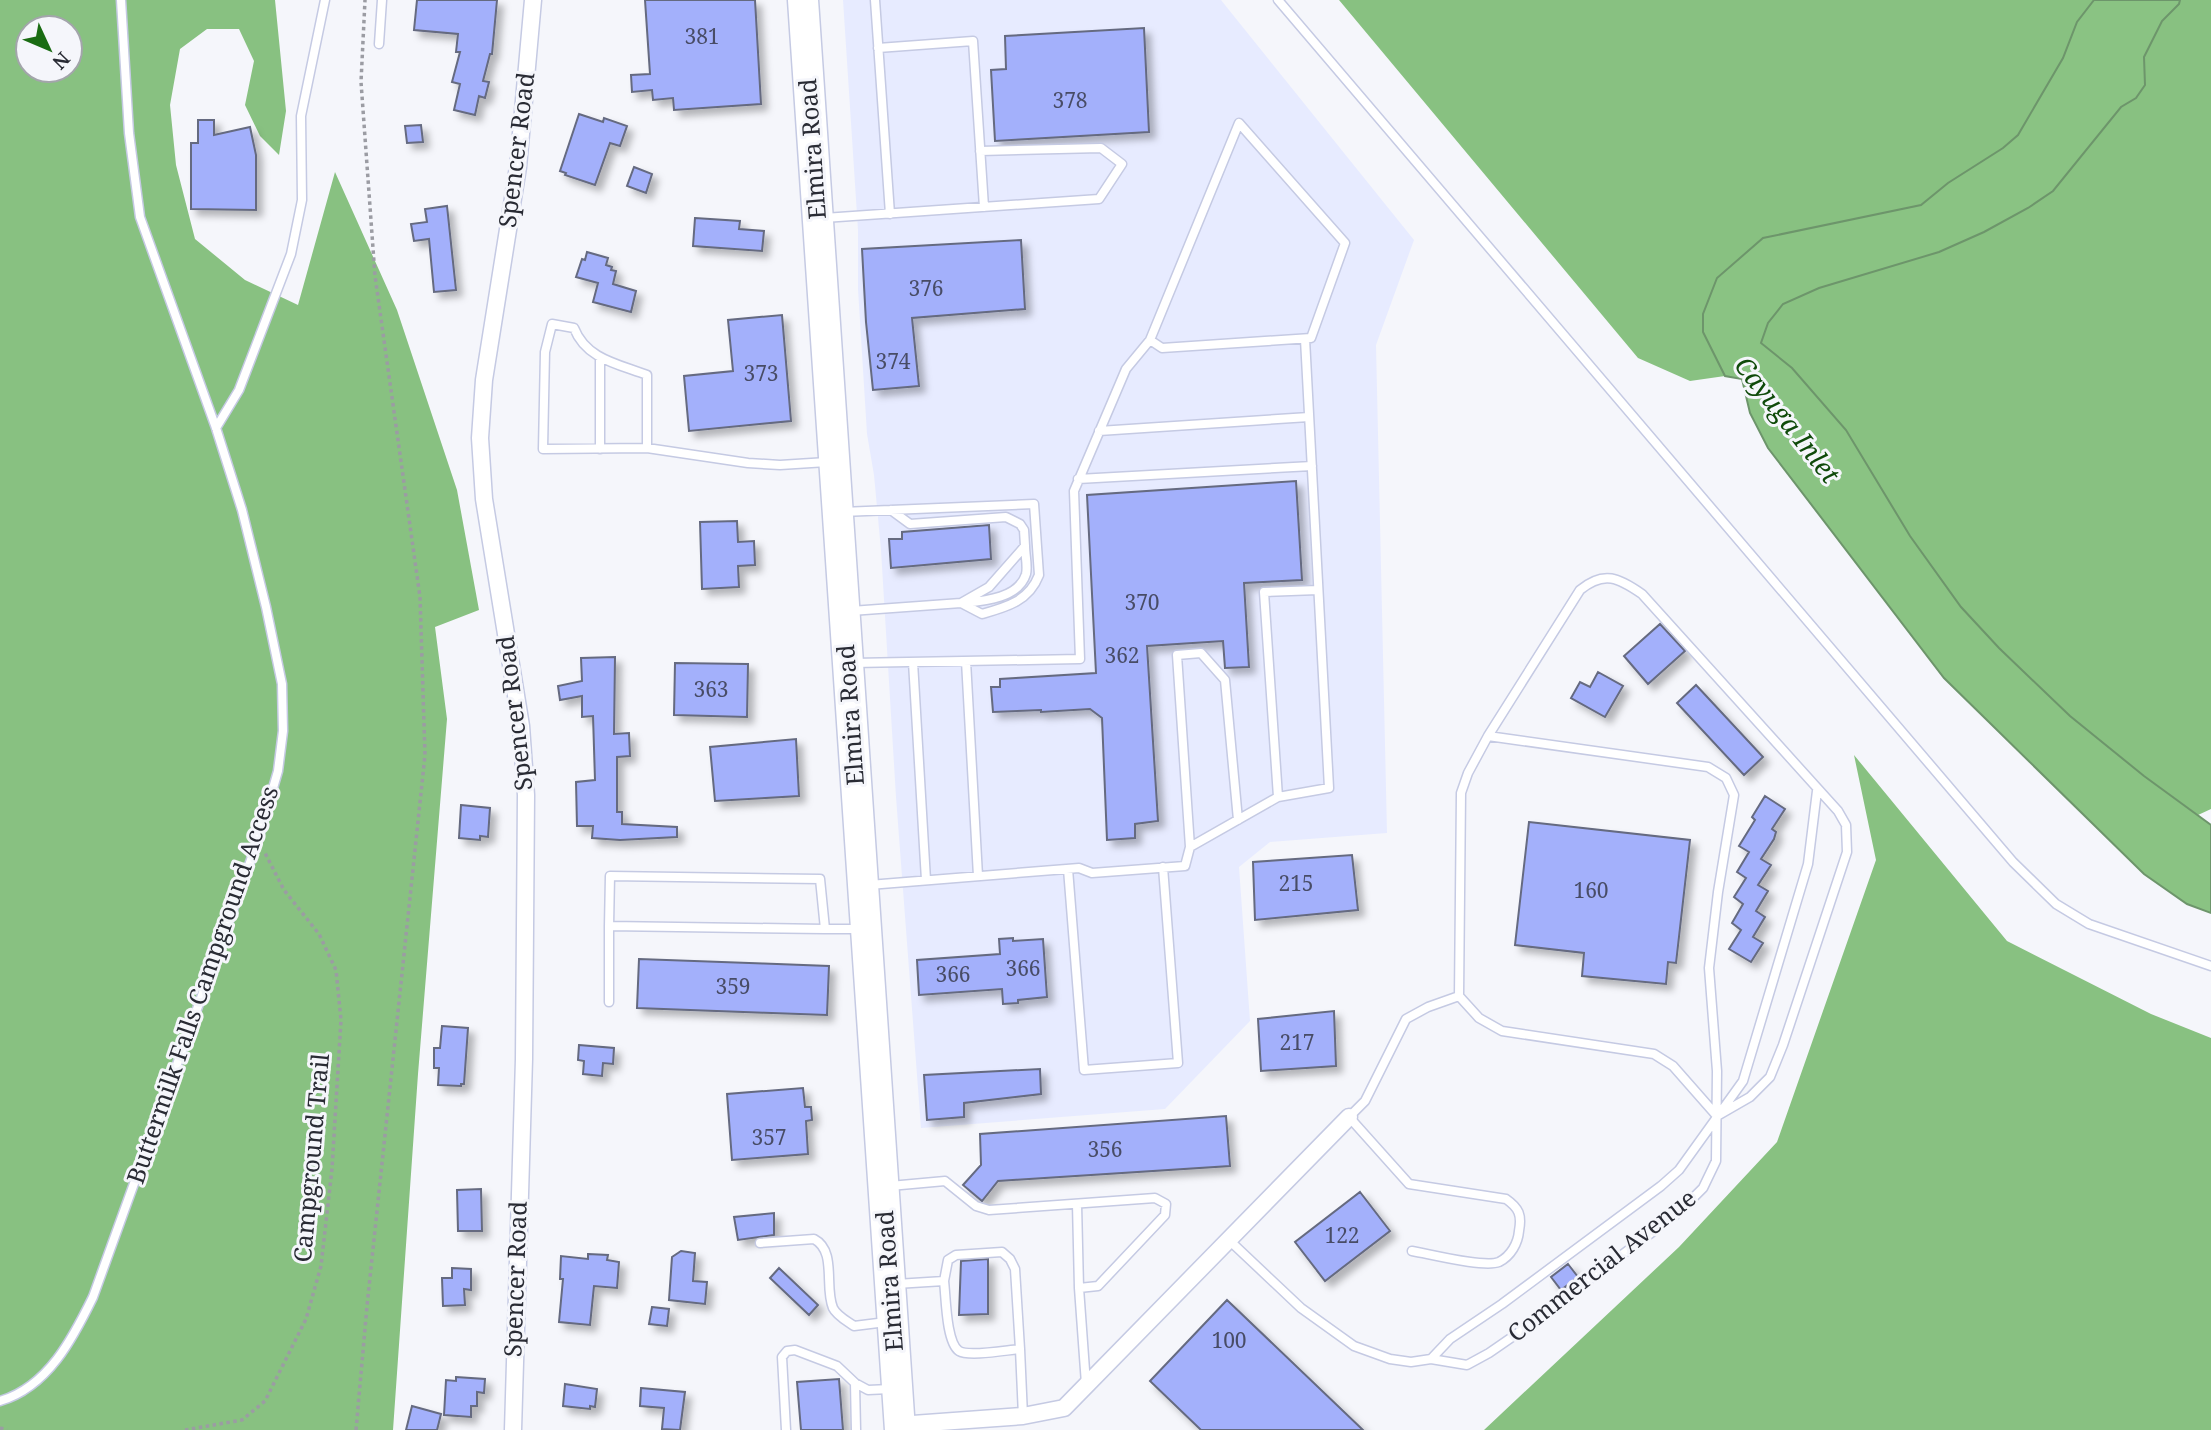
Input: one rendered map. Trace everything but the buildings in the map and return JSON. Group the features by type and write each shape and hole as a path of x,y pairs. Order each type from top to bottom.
{"highway":[{"name":"Elmira Road","path":"803,0 900,1428"}],"street":[{"name":"Spencer Road","path":"513,1430 524,1059 526,795 521,726 484,499 480,438 484,380 518,167 533,0"},
{"path":"900,1428 1023,1416 1064,1408 1349,1117"}],"lane":[{"name":"Buttermilk Falls Campground Access","path":"0,1401 28,1386 53,1365 75,1336 93,1297 257,844 278,771 283,732 282,684 267,607 242,510 216,428 164,290 140,217 129,133 121,0"},
{"path":"216,428 239,390 291,254 302,200 301,116 325,0"},
{"path":"379,44 382,0"},
{"path":"875,0 890,214"},
{"path":"1278,0 2013,862 2056,904 2089,924 2211,966"},
{"path":"878,48 973,41 984,207"},
{"path":"847,663 1080,659 1073,491 1126,369 1150,340 1240,122 1345,243 1311,338 1162,348 1150,340"},
{"path":"818,219 1099,199 1122,164 1101,148 980,151"},
{"path":"648,449 647,375 600,358 586,349 574,328 552,324 545,352 543,449 648,449 780,465 834,461"},
{"path":"1190,847 1278,797 1329,788 1305,339"},
{"path":"600,358 600,449"},
{"path":"1099,430 1310,417"},
{"path":"1078,479 1312,466"},
{"path":"837,512 1034,504 1039,575 1035,586 1012,606 982,614 961,603"},
{"path":"844,612 985,600 1010,593 1026,573 1024,530 1020,524 1006,517 910,524 891,510"},
{"path":"961,603 989,587 1025,547"},
{"path":"1601,578 1624,582 1642,594 1838,811 1846,825 1847,852 1770,1077 1750,1097 1717,1116 1673,1066 1654,1054 1502,1031 1479,1018 1459,996 1461,793 1468,773 1495,721 1580,590 1601,578"},
{"path":"1278,797 1264,592 1318,590"},
{"path":"863,886 1079,868 1092,873 1185,866 1190,847 1177,655 1200,653 1225,680 1238,820"},
{"path":"966,661 978,876"},
{"path":"913,662 926,880"},
{"name":"Commercial Avenue","path":"1230,1241 1301,1308 1354,1346 1390,1359 1411,1362 1431,1359 1467,1365 1489,1353 1679,1212 1703,1188 1716,1161 1717,1071 1709,968 1734,795 1726,778 1708,767 1488,736"},
{"path":"1717,1116 1743,1081 1754,1050 1808,864 1817,790"},
{"path":"1068,869 1084,1070 1178,1063 1163,867"},
{"path":"609,1002 610,876 820,879 825,929"},
{"path":"609,926 866,930"},
{"path":"1412,1251 1487,1265 1499,1262 1512,1252 1518,1239 1521,1218 1517,1206 1506,1199 1409,1184 1349,1117 1365,1101 1406,1019 1428,1007 1459,996"},
{"name":"Commercial Avenue","path":"1431,1359 1450,1339 1502,1304 1661,1186 1679,1170 1717,1116"},
{"path":"883,1186 945,1181 976,1206 989,1210 1155,1198 1166,1203 1166,1215 1098,1286 1079,1288"},
{"path":"1077,1204 1079,1288 1086,1386"},
{"path":"760,1243 814,1239 821,1243 825,1252 833,1308 840,1317 854,1326 892,1322"},
{"path":"1020,1349 967,1353 958,1350 951,1340 944,1281 948,1260 956,1255 1002,1252 1010,1259 1015,1269 1020,1349 1023,1416"},
{"path":"890,1284 944,1281"},
{"path":"786,1430 782,1357 787,1351 795,1350 836,1366 855,1383 868,1390 897,1388"},
{"path":"855,1383 856,1430"}],"path":[{"path":"356,1430 425,755 421,597 375,276 361,82 365,0"},
{"name":"Campground Trail","path":"185,1430 242,1420 265,1401 306,1319 321,1266 332,1169 341,1020 336,970 320,934 284,890 268,856 257,844"},
{"path":"0,1428 7,1430"}],"shaded area":[{"path":"0,0 275,0 286,111 279,155 260,136 245,105 254,61 239,29 207,29 180,49 170,105 176,165 195,239 245,280 298,305 335,172 397,310 457,490 479,610 435,627 447,719 393,1430 0,1430"},
{"path":"843,0 1221,0 1414,240 1376,345 1387,833 1270,842 1239,867 1250,1021 1165,1109 921,1128 881,550 867,434 858,289 858,230"},
{"path":"1339,0 2094,0 2077,22 2063,58 2018,135 2003,148 1948,183 1921,205 1763,238 1703,332 1725,376 1690,381 1638,358"},
{"path":"2180,0 2211,0 2211,809 2198,815 2144,776 2070,716 1999,648 1961,607 1910,536 1846,430 1792,368 1761,344 1768,323 1783,304 1819,288 1939,252 1984,232 2053,191 2121,107 2136,98 2145,85 2144,57 2162,21"},
{"path":"1854,755 2007,941 2151,1014 2211,1038 2211,1430 1484,1430 1679,1247 1777,1142 1876,860"}],"water":[{"name":"Cayuga Inlet","path":"2094,0 2180,0 2162,21 2144,57 2145,85 2136,98 2121,107 2053,191 1984,232 1939,252 1819,288 1783,304 1768,323 1761,343 1792,368 1846,430 1910,536 1961,607 1999,648 2070,716 2144,776 2211,825 2211,913 2187,904 2144,874 1944,678 1768,448 1750,413 1742,379 1725,376 1703,332 1703,314 1717,278 1763,238 1921,205 1948,183 2003,148 2018,135 2063,58 2077,22"}]}
